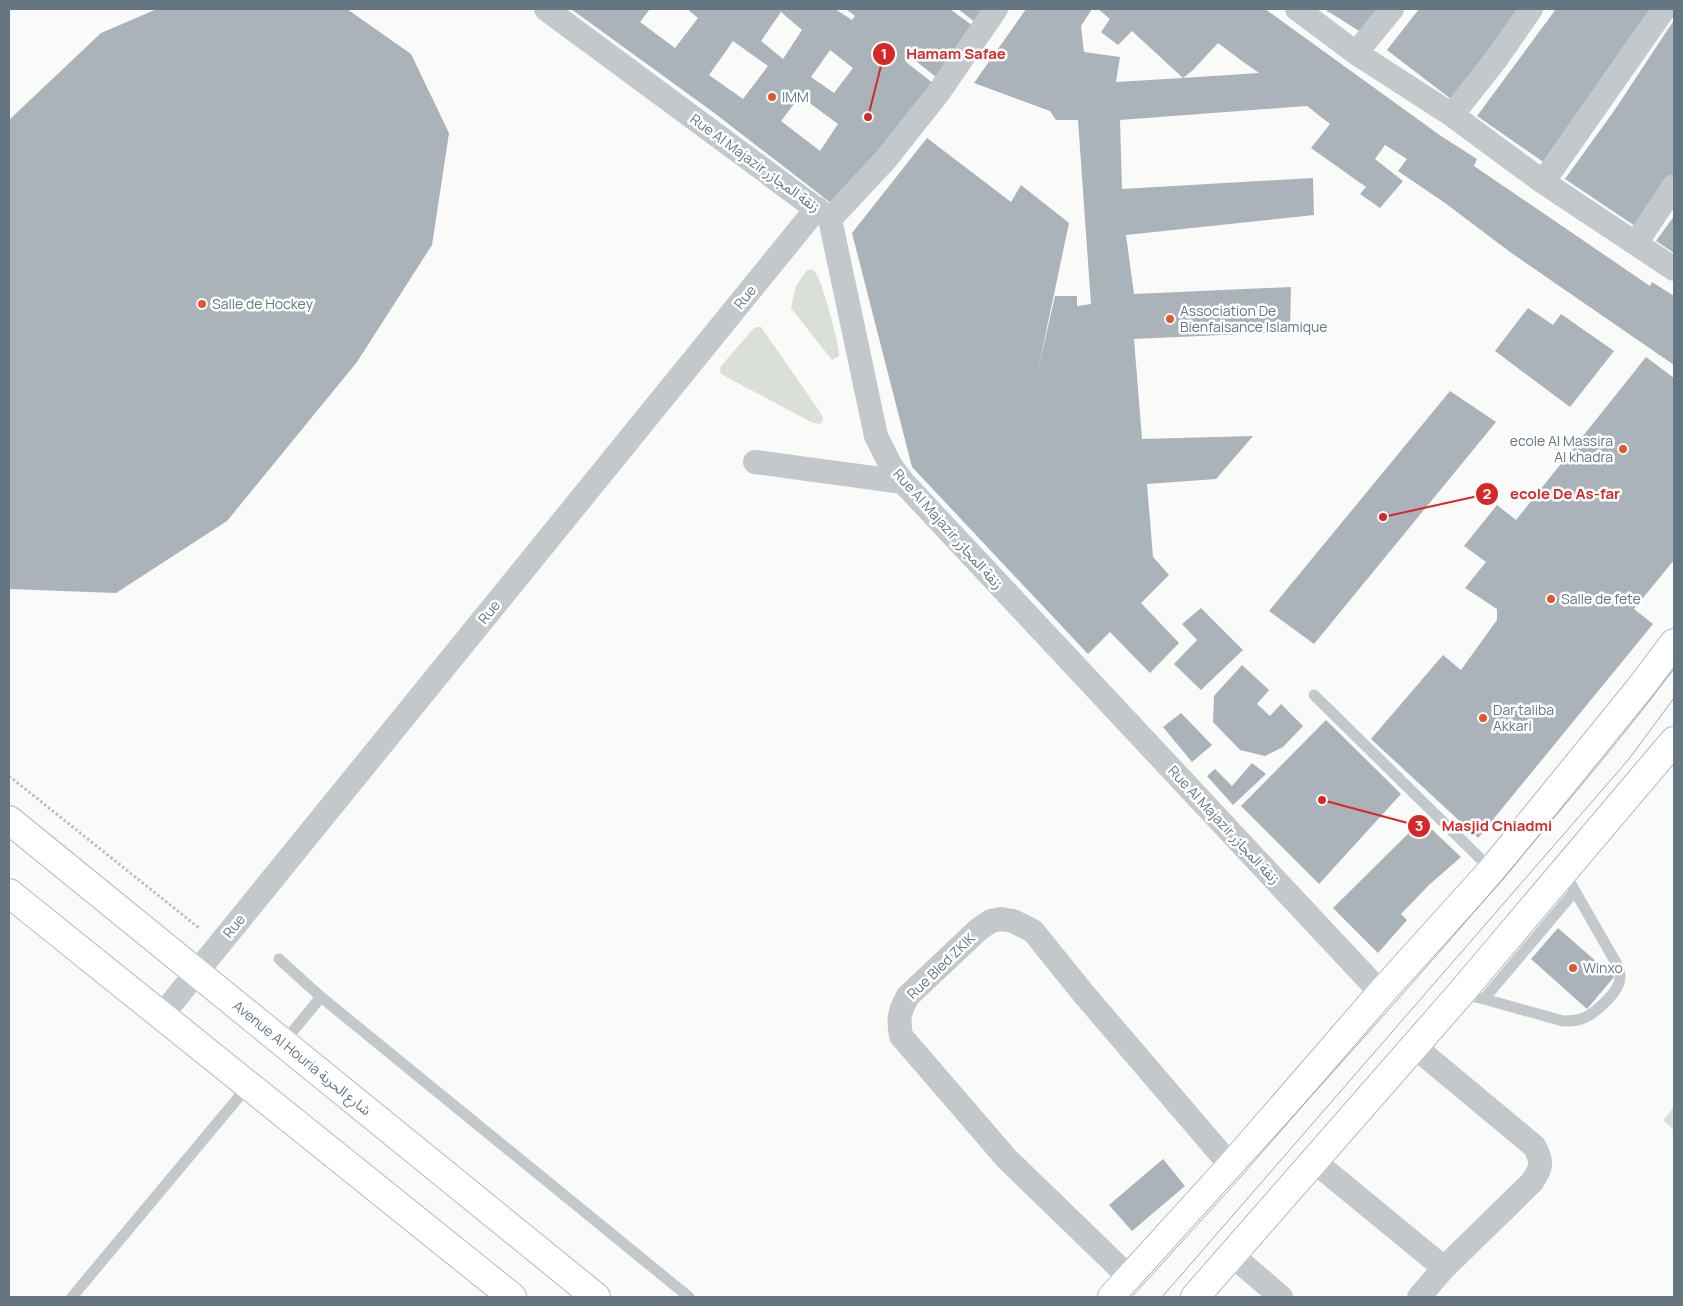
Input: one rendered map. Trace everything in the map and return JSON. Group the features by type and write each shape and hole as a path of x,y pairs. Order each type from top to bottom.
{"main road":[{"path":"1121,1288 1492,870 1640,688 1674,643"},
{"path":"1195,1297 1415,1047 1472,996 1570,882 1674,740"},
{"name":"Avenue Al Houria شارع الحرية","path":"9,820 596,1297"},
{"path":"9,892 512,1297"}],"street":[{"name":"Rue Al Majazir زنقة المجازر","path":"546,9 824,213 876,436 891,466 903,482 1381,993"},
{"name":"Rue","path":"162,1015 824,213 886,159 939,92 996,9"},
{"path":"1297,9 1356,53 1452,116 1543,182 1674,269"},
{"path":"1356,53 1392,9"},
{"path":"1452,116 1497,58 1531,9"},
{"path":"1543,182 1664,9"},
{"path":"1636,243 1674,186"},
{"path":"755,462 903,482"},
{"name":"Rue Bled ZKIK","path":"1121,1288 902,1036 899,1019 908,996 979,929 991,921 1002,919 1013,921 1033,931 1083,993 1231,1166"},
{"path":"1415,1047 1534,1146 1541,1164 1532,1182 1444,1268 1420,1297"},
{"path":"1315,1162 1444,1268"},
{"path":"1232,1255 1280,1297"}],"lane":[{"path":"1314,695 1492,870"},
{"path":"1472,996 1562,1021 1574,1021 1585,1018 1595,1012 1615,991 1621,976 1619,968 1570,882"},
{"path":"279,959 321,997 689,1297"},
{"path":"283,1043 321,997"},
{"path":"72,1297 248,1086"}],"path":[{"path":"9,776 220,944"}],"shaded area":[{"path":"807,270 813,270 817,275 830,311 839,356 832,360 791,308 796,286"},
{"path":"761,327 818,409 823,418 819,424 811,422 721,374 720,368 722,365 753,329"},
{"path":"1674,1107 1674,1130 1663,1120"}],"building":[{"name":"Salle de Hockey","path":"157,9 347,9 411,54 449,133 432,245 357,362 227,521 116,593 9,589 9,120 101,33"},
{"path":"571,9 650,9 640,22 675,48 698,18 687,9 835,9 852,20 855,16 846,9 950,9 973,26 936,77 912,58 906,62 934,84 836,207 713,112","holes":["781,12 802,30 783,59 761,41","733,41 768,66 743,99 709,75","830,50 853,68 834,93 811,77","800,96 838,124 820,151 781,121"]},
{"path":"958,9 984,9 975,22"},
{"path":"1026,9 1092,9 1081,26 1084,52 1120,57 1116,82 1183,78 1132,31 1118,45 1101,32 1110,19 1098,9 1265,9 1441,136 1477,159 1474,166 1650,286 1652,282 1674,296 1674,365 1510,252 1445,203 1398,171 1407,159 1385,145 1375,159 1403,181 1380,208 1360,194 1366,187 1311,148 1330,124 1307,106 1120,120 1122,189 1313,178 1314,215 1126,235 1134,294 1291,287 1290,332 1134,339 1142,439 1253,436 1216,479 1147,484 1153,557 1169,575 1141,603 1179,643 1150,673 1110,632 1088,654 912,467 852,233 927,138 1011,202 1021,185 1069,223 1038,370 1055,296 1077,296 1077,306 1091,304 1078,120 1056,120 1050,111 974,83","holes":["1218,43 1259,73 1183,78"]},
{"path":"1324,9 1392,9 1369,37"},
{"path":"1419,9 1531,9 1460,106 1387,50"},
{"path":"1556,9 1664,9 1552,168 1477,116"},
{"path":"1674,20 1674,186 1644,232 1565,179 1616,108"},
{"path":"1674,216 1674,253 1656,241"},
{"path":"1528,308 1553,325 1561,314 1614,351 1570,407 1495,351"},
{"path":"1646,357 1674,378 1674,560 1634,609 1653,624 1478,838 1371,739 1443,655 1461,670 1497,620 1497,609 1465,588 1486,562 1464,546 1497,505 1516,520"},
{"path":"1450,391 1496,422 1314,644 1269,611"},
{"path":"1201,608 1243,650 1201,690 1174,664 1197,640 1182,624"},
{"path":"1242,665 1269,690 1257,704 1270,716 1281,704 1303,726 1283,747 1265,756 1240,750 1213,722 1214,696"},
{"path":"1181,713 1212,745 1192,762 1163,727"},
{"path":"1326,720 1401,794 1319,884 1241,806"},
{"path":"1252,763 1266,774 1233,805 1207,776 1215,769 1232,786"},
{"path":"1422,820 1461,857 1429,885 1401,914 1407,920 1378,953 1333,908"},
{"name":"Winxo","path":"1558,928 1614,977 1587,1009 1531,959"},
{"path":"1163,1159 1185,1186 1132,1231 1109,1205"}],"tram line":[{"path":"1129,1297 1445,945 1580,787 1674,669"},
{"path":"1162,1297 1629,759 1674,698"}],"place":[{"name":"IMM","path":"772,97"},
{"name":"Hamam Safae","path":"868,117"},
{"name":"Salle de Hockey","path":"202,304"},
{"name":"Association De Bienfaisance Islamique","path":"1170,319"},
{"name":"ecole Al Massira Al khadra","path":"1623,449"},
{"name":"ecole De As-far","path":"1383,517"},
{"name":"Salle de fete","path":"1551,599"},
{"name":"Dar taliba Akkari","path":"1483,718"},
{"name":"Masjid Chiadmi","path":"1322,800"},
{"name":"Winxo","path":"1573,968"}]}
